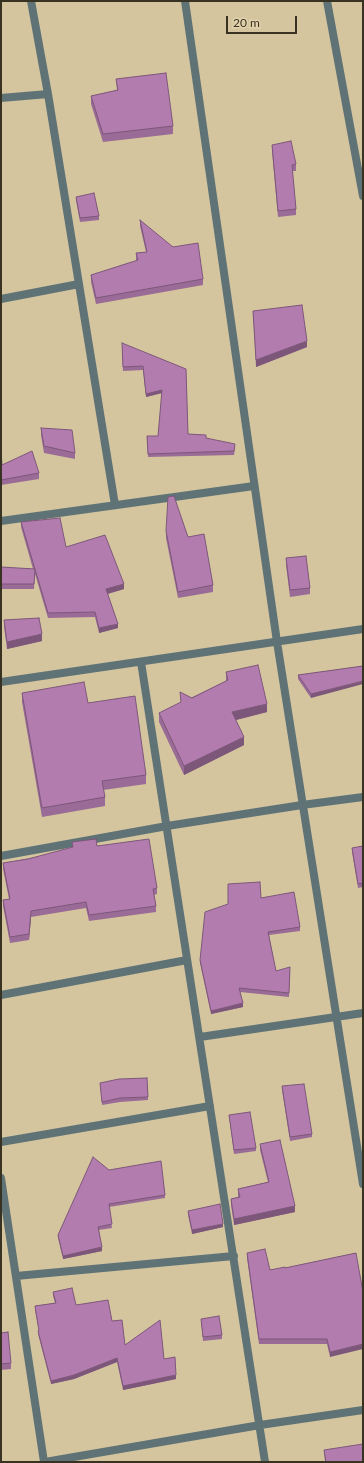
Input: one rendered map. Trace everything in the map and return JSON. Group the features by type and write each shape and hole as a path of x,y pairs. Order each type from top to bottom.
{"street":[{"path":"31,1 48,94 115,505"},
{"path":"185,1 277,642 363,1184"},
{"path":"327,1 363,196"},
{"path":"1,98 48,94"},
{"path":"1,299 79,284"},
{"path":"1,521 254,486"},
{"path":"1,682 363,629"},
{"path":"141,662 265,1462"},
{"path":"1,856 167,826 363,797"},
{"path":"1,995 187,960"},
{"path":"200,1038 363,1013"},
{"path":"1,1142 210,1106"},
{"path":"1,1178 45,1462 260,1425 363,1410"},
{"path":"16,1276 234,1256"}],"building":[{"path":"166,73 173,126 103,134 91,96 118,90 116,79"},
{"path":"291,141 296,164 292,165 296,209 278,211 272,145"},
{"path":"94,193 99,216 80,218 76,197"},
{"path":"140,220 173,247 198,243 203,279 96,298 91,275 138,260 136,253 147,252"},
{"path":"302,305 307,341 256,360 253,311"},
{"path":"122,343 186,369 188,434 206,435 206,438 235,444 234,451 148,454 147,436 158,436 162,390 146,394 143,366 123,367"},
{"path":"41,428 72,430 75,453 44,446"},
{"path":"1,451 2,465 32,451 39,473 1,480"},
{"path":"174,496 188,537 204,534 213,585 178,592 166,531 168,497"},
{"path":"60,518 66,547 105,535 124,584 106,589 118,624 99,628 95,612 48,613 21,522"},
{"path":"306,556 310,588 290,590 286,558"},
{"path":"1,567 35,569 34,584 1,584"},
{"path":"39,618 42,634 7,642 4,620"},
{"path":"258,665 267,704 232,712 244,737 184,766 159,713 181,702 180,692 192,698 228,680 226,672"},
{"path":"363,666 363,681 311,694 298,675"},
{"path":"84,682 88,703 135,696 146,775 102,781 105,797 42,808 22,693"},
{"path":"96,839 97,846 149,839 157,888 153,889 156,906 89,915 86,902 31,911 29,934 10,937 3,900 10,899 3,863 28,859 73,847 72,842"},
{"path":"363,846 363,883 358,884 352,848"},
{"path":"260,882 261,898 294,892 300,927 268,932 276,971 290,967 289,993 239,988 243,1003 211,1011 200,960 205,912 228,904 228,884"},
{"path":"147,1078 148,1097 120,1098 102,1102 100,1083 119,1079"},
{"path":"304,1084 312,1134 290,1137 282,1086"},
{"path":"250,1112 256,1148 234,1150 229,1115"},
{"path":"280,1140 295,1206 234,1219 231,1199 240,1197 238,1189 269,1182 260,1144"},
{"path":"93,1157 109,1170 161,1161 165,1195 109,1204 112,1224 98,1227 102,1247 63,1256 58,1235"},
{"path":"220,1204 223,1224 192,1230 188,1211"},
{"path":"265,1249 270,1270 356,1253 363,1292 363,1344 330,1352 327,1339 259,1339 247,1253"},
{"path":"72,1288 76,1305 108,1300 112,1321 122,1320 125,1345 160,1320 164,1359 175,1357 176,1375 123,1386 117,1358 74,1375 51,1381 38,1331 35,1306 56,1303 53,1292"},
{"path":"219,1316 222,1335 203,1337 201,1319"},
{"path":"8,1332 11,1363 1,1364 1,1333"},
{"path":"363,1444 363,1462 326,1462 324,1450"}]}
